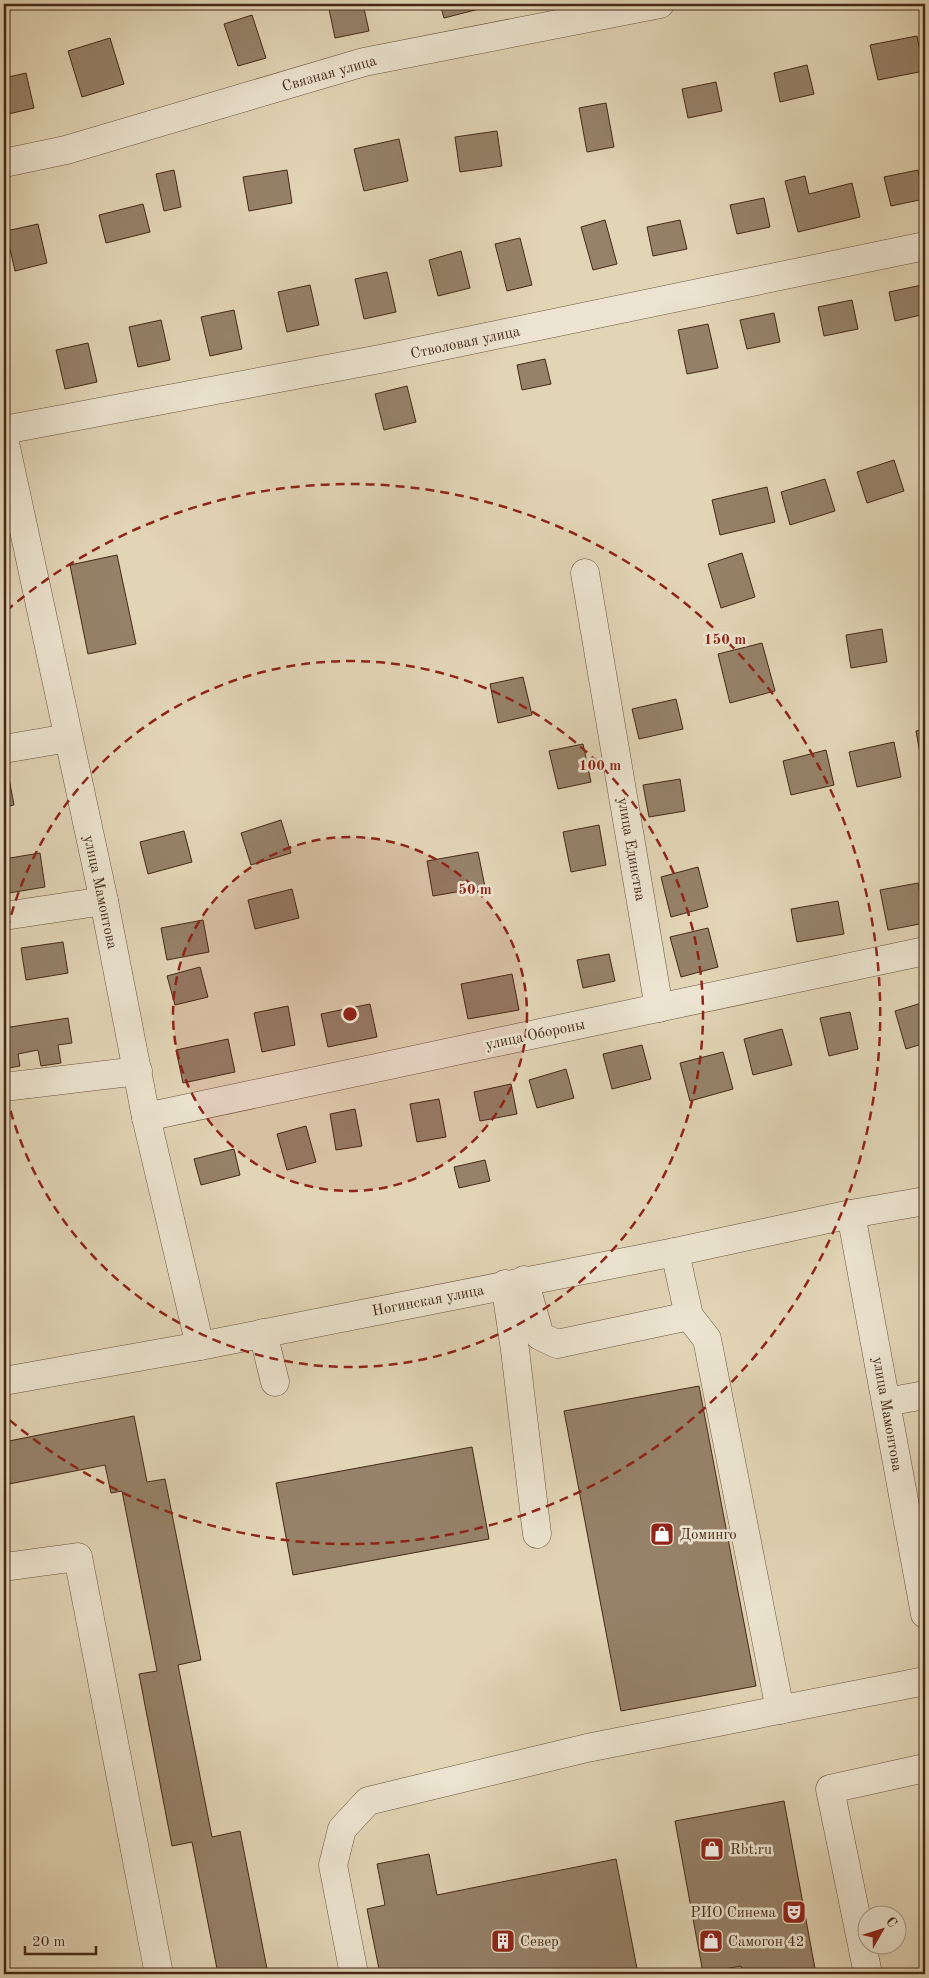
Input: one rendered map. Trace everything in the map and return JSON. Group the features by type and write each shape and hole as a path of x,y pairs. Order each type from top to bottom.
{"street":[{"name":"Связная улица","path":"4,163 66,150 364,62 660,4"},
{"name":"Стволовая улица","path":"4,430 380,359 925,246"},
{"name":"улица Мамонтова","path":"4,438 104,900 146,1117 200,1346"},
{"name":"улица Единства","path":"585,573 659,1008"},
{"path":"4,749 68,738"},
{"path":"4,916 104,900"},
{"name":"улица Обороны","path":"146,1117 925,951"},
{"path":"4,1087 138,1071"},
{"name":"Ногинская улица","path":"4,1381 200,1346 515,1282 675,1252 852,1214 925,1201"},
{"name":"улица Мамонтова","path":"852,1214 925,1614"},
{"path":"675,1252 689,1316 707,1340 780,1710"},
{"path":"515,1282 540,1336 557,1344 689,1316"},
{"path":"515,1282 516,1360 537,1534"},
{"path":"263,1333 275,1382"},
{"path":"886,1402 925,1395"},
{"path":"4,1567 78,1557 159,1974"},
{"path":"354,1974 333,1865 342,1830 368,1801 587,1748 925,1681"},
{"path":"868,1974 830,1789 925,1768"}],"building":[{"path":"352,4 363,4 369,31 335,38 329,9"},
{"path":"440,4 491,4 491,6 444,18"},
{"path":"252,15 266,58 238,66 224,24"},
{"path":"917,36 924,71 878,80 870,45"},
{"path":"110,38 124,84 82,97 68,51"},
{"path":"807,65 814,94 780,102 774,73"},
{"path":"26,73 34,108 4,115 4,78"},
{"path":"716,82 722,111 688,118 682,89"},
{"path":"606,103 614,147 587,152 579,108"},
{"path":"497,131 502,166 460,172 455,137"},
{"path":"399,139 408,181 364,191 354,149"},
{"path":"174,170 181,207 164,211 156,174"},
{"path":"287,170 292,203 249,211 243,177"},
{"path":"918,170 924,199 891,206 884,177"},
{"path":"805,176 809,194 852,183 860,217 798,232 785,181"},
{"path":"764,198 770,227 737,234 730,205"},
{"path":"143,204 150,232 106,243 99,215"},
{"path":"605,220 617,264 593,270 581,227"},
{"path":"680,220 687,249 653,256 647,227"},
{"path":"38,224 47,263 15,271 6,231"},
{"path":"520,238 532,285 507,291 495,244"},
{"path":"461,251 470,288 438,296 429,260"},
{"path":"387,272 396,312 364,319 355,279"},
{"path":"310,285 319,325 287,332 278,292"},
{"path":"922,285 925,299 925,314 895,321 889,292"},
{"path":"852,300 858,329 824,336 818,307"},
{"path":"234,310 242,349 210,356 201,317"},
{"path":"774,313 780,342 747,349 740,320"},
{"path":"161,320 170,360 138,367 129,327"},
{"path":"708,324 718,368 687,374 678,330"},
{"path":"88,343 97,382 65,389 56,350"},
{"path":"545,359 551,384 522,390 517,365"},
{"path":"407,386 416,422 384,430 375,394"},
{"path":"894,460 904,491 867,503 857,472"},
{"path":"825,479 835,511 790,525 781,492"},
{"path":"767,487 775,522 720,535 712,500"},
{"path":"742,553 755,597 721,608 708,564"},
{"path":"117,555 136,644 88,654 70,565"},
{"path":"882,629 887,662 851,668 846,635"},
{"path":"762,643 775,691 730,703 718,654"},
{"path":"523,677 532,715 498,723 490,684"},
{"path":"676,699 683,729 639,739 632,709"},
{"path":"925,729 925,765 922,765 916,731"},
{"path":"894,742 901,777 857,787 849,752"},
{"path":"583,744 591,782 558,789 549,751"},
{"path":"826,750 834,785 791,795 783,761"},
{"path":"8,773 14,805 4,807 4,774"},
{"path":"680,779 685,811 649,817 643,785"},
{"path":"281,820 291,853 251,865 241,833"},
{"path":"599,825 606,865 571,872 563,832"},
{"path":"184,831 192,862 148,874 140,842"},
{"path":"478,852 485,887 433,896 427,861"},
{"path":"40,853 45,887 9,893 4,859"},
{"path":"698,867 708,907 671,917 661,877"},
{"path":"918,883 925,923 888,930 880,890"},
{"path":"292,889 299,918 255,929 248,900"},
{"path":"838,901 844,934 797,942 791,909"},
{"path":"203,920 209,952 167,960 161,928"},
{"path":"708,928 718,967 681,977 670,937"},
{"path":"63,942 68,973 26,980 21,948"},
{"path":"609,954 615,981 583,988 577,960"},
{"path":"200,967 208,997 175,1005 167,976"},
{"path":"512,974 519,1010 468,1019 461,984"},
{"path":"925,1002 925,1043 906,1049 895,1011"},
{"path":"370,1004 377,1037 328,1047 321,1014"},
{"path":"288,1006 295,1045 262,1052 254,1013"},
{"path":"850,1012 858,1049 829,1056 820,1018"},
{"path":"68,1018 72,1043 58,1045 61,1063 41,1066 38,1050 18,1054 20,1066 4,1069 4,1028"},
{"path":"782,1029 792,1065 753,1075 744,1039"},
{"path":"228,1039 235,1072 183,1083 176,1050"},
{"path":"642,1045 651,1079 612,1089 603,1054"},
{"path":"723,1052 733,1089 690,1101 680,1063"},
{"path":"566,1069 574,1098 537,1108 529,1080"},
{"path":"511,1084 517,1114 480,1121 474,1092"},
{"path":"439,1099 446,1137 417,1142 410,1104"},
{"path":"355,1109 362,1146 336,1150 330,1114"},
{"path":"306,1126 316,1162 287,1170 277,1134"},
{"path":"234,1149 240,1175 201,1185 194,1159"},
{"path":"485,1160 490,1181 459,1188 454,1167"},
{"path":"699,1386 756,1686 621,1711 564,1411"},
{"path":"134,1416 147,1482 165,1479 201,1660 178,1665 212,1837 240,1831 268,1974 218,1974 192,1842 172,1846 139,1674 157,1671 122,1491 111,1493 105,1465 4,1485 4,1442"},
{"path":"472,1447 489,1539 293,1575 276,1483"},
{"path":"784,1801 816,1974 743,1974 741,1966 703,1973 675,1821"},
{"name":"Север","path":"429,1854 437,1895 616,1859 638,1974 380,1974 367,1909 385,1905 377,1864"}],"place":[{"name":"Доминго","path":"662,1534"},
{"name":"Rbt.ru","path":"712,1849"},
{"name":"РИО Синема","path":"794,1912"},
{"name":"Север","path":"503,1941"},
{"name":"Самогон 42","path":"711,1941"}]}
